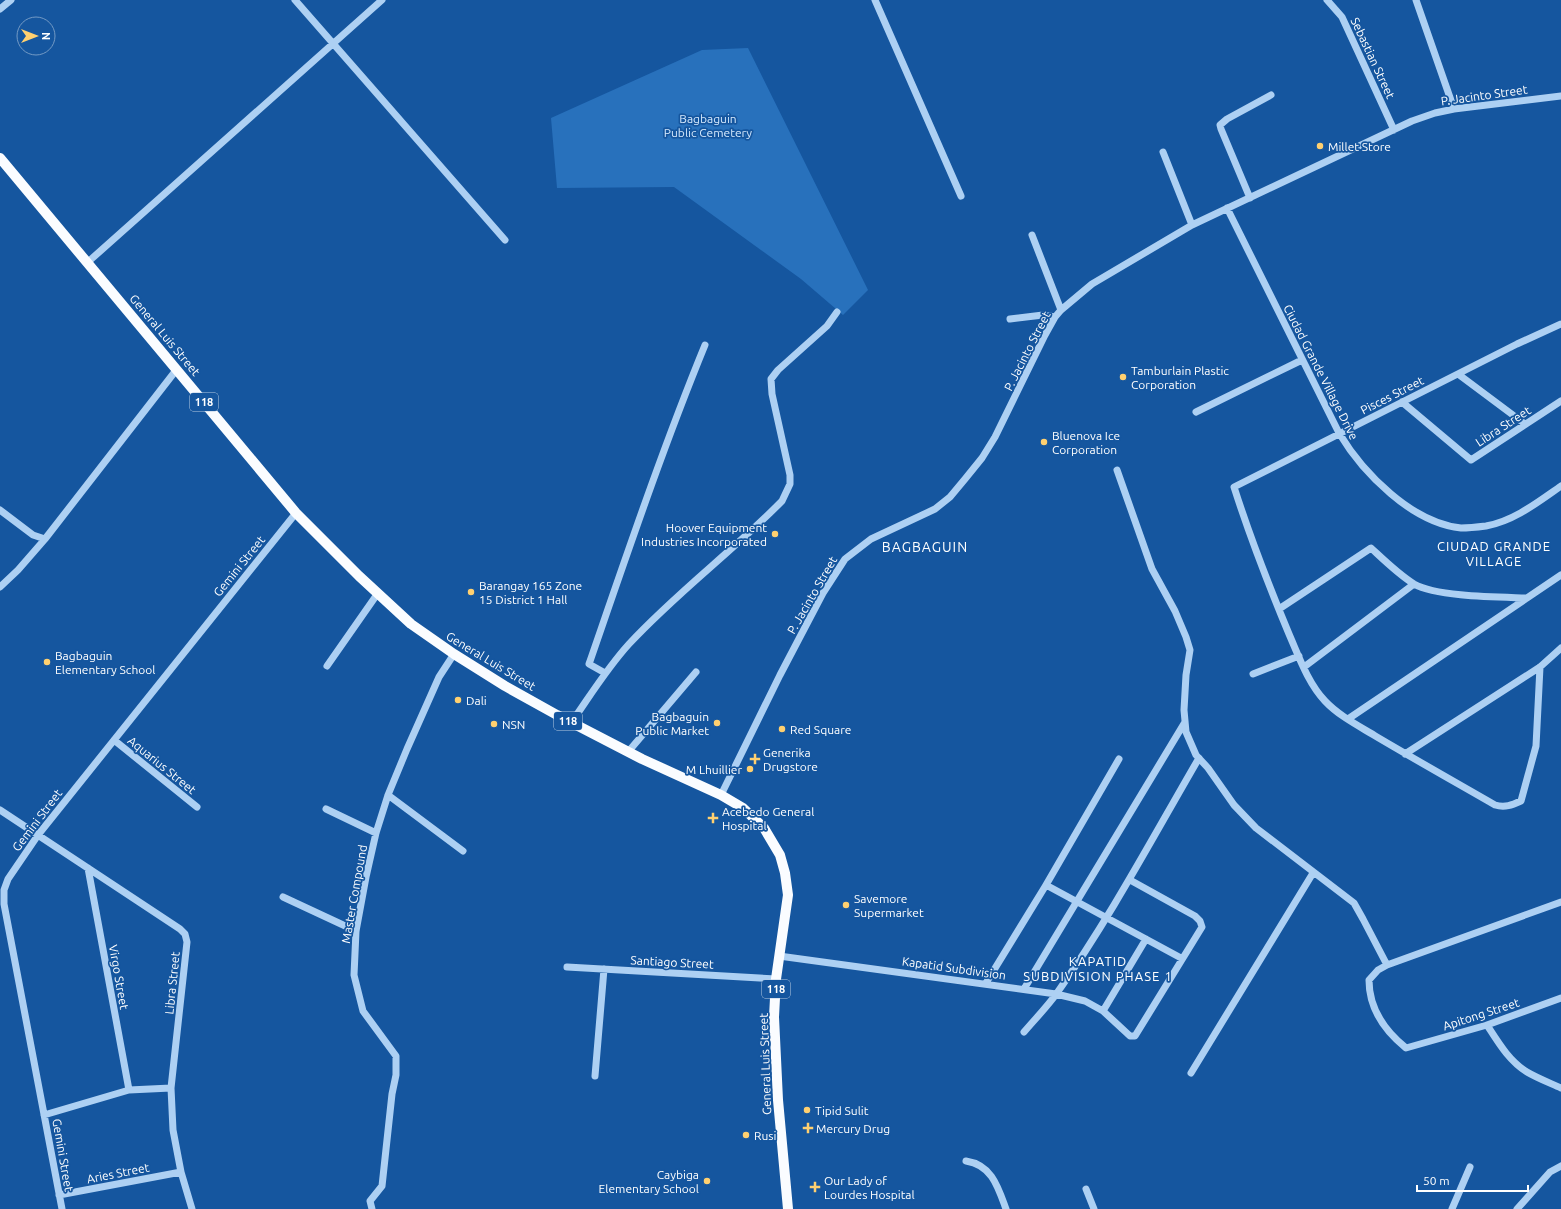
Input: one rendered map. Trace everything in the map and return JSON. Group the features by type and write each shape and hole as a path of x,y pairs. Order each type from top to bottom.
{"main road":[{"name":"General Luis Street","path":"0,158 296,513 378,594 411,624 454,654 505,686 571,723 743,808 764,828 780,855 786,873 788,895 776,979 774,1017 788,1209"}],"street":[{"path":"0,9 11,0"},
{"path":"295,0 505,240"},
{"path":"88,262 382,0"},
{"path":"876,0 961,196"},
{"name":"Sebastian Street","path":"1327,0 1342,17 1394,130"},
{"path":"1416,0 1454,108"},
{"path":"1250,198 1220,129 1220,124 1271,95"},
{"name":"P. Jacinto Street","path":"721,796 780,675 823,593 845,559 871,539 935,509 950,497 966,479 995,437 1054,318 1061,310 1092,284 1192,225 1394,130 1435,113 1454,108 1561,96"},
{"path":"1164,152 1192,225"},
{"name":"Ciudad Grande Village Drive","path":"1227,208 1339,433 1349,451 1381,486 1419,513 1440,523 1462,528 1493,524 1507,520 1527,509 1561,486"},
{"path":"1032,235 1061,310"},
{"path":"571,723 605,673 630,644 669,604 782,501 790,484 790,471 772,394 772,379 778,370 827,326 837,312"},
{"path":"1010,319 1043,315 1054,318"},
{"name":"Pisces Street","path":"1279,609 1252,543 1234,487 1517,344 1561,324"},
{"path":"605,673 589,664 650,487 678,411 705,346"},
{"path":"1196,412 1302,360"},
{"path":"0,587 18,570 45,539 177,369"},
{"path":"1458,374 1526,424"},
{"name":"Libra Street","path":"1402,402 1471,460 1561,401"},
{"path":"1117,470 1152,569 1175,611 1190,650 1185,686 1184,710 1186,732 1190,743 1199,758 1208,768 1234,805 1256,828 1312,873 1354,903 1386,965 1561,902"},
{"path":"0,510 33,535 45,539"},
{"name":"Gemini Street","path":"62,1209 4,904 4,890 8,879 38,835 296,513"},
{"path":"1527,598 1452,594 1428,589 1414,584 1387,563 1371,548 1279,609 1314,688 1325,701 1348,719 1495,805 1507,806 1521,801 1536,746 1540,667"},
{"path":"1348,719 1561,576"},
{"path":"1304,667 1414,584"},
{"path":"327,666 378,594"},
{"path":"1406,754 1540,667 1561,648"},
{"name":"Master Compound","path":"372,1209 370,1201 382,1186 392,1094 396,1075 396,1056 363,1011 354,974 356,931 376,833 388,795 439,678 454,654"},
{"path":"1253,674 1299,656"},
{"path":"628,752 696,672"},
{"path":"1024,989 1185,722"},
{"name":"Aquarius Street","path":"114,740 197,806"},
{"path":"1024,1032 1056,994 1130,880 1199,758"},
{"path":"986,983 1120,759"},
{"path":"388,795 463,851"},
{"path":"326,809 376,833"},
{"path":"0,810 38,835"},
{"name":"Libra Street","path":"38,835 180,929 185,934 187,942 171,1088 173,1130 181,1172 192,1209"},
{"name":"Virgo Street","path":"88,868 129,1090"},
{"path":"1190,1073 1312,873"},
{"path":"1046,884 1181,958 1202,927 1200,921 1195,916 1130,880"},
{"path":"282,897 356,931"},
{"path":"1104,1011 1146,939"},
{"name":"Kapatid Subdivision","path":"779,956 986,983 1056,994 1085,1001 1104,1011 1130,1036 1137,1035 1181,958"},
{"name":"Apitong Street","path":"1386,965 1378,970 1369,980 1369,990 1376,1012 1394,1038 1406,1048 1487,1025 1561,998"},
{"name":"Santiago Street","path":"567,967 776,979"},
{"path":"595,1076 604,969"},
{"path":"1487,1025 1501,1047 1513,1061 1526,1072 1561,1088"},
{"path":"44,1115 129,1090 171,1088"},
{"path":"966,1161 973,1162 989,1172 996,1182 1006,1209"},
{"path":"1452,1209 1470,1166"},
{"path":"1517,1209 1550,1172 1561,1166"},
{"name":"Aries Street","path":"59,1196 181,1172"},
{"path":"1086,1190 1094,1209"}],"green space":[{"name":"Bagbaguin Public Cemetery","path":"748,48 868,290 843,315 801,279 674,187 557,188 551,118 702,50"}],"place":[{"name":"Millet Store","path":"1320,146"},
{"name":"Tamburlain Plastic Corporation","path":"1123,377"},
{"name":"Bluenova Ice Corporation","path":"1044,442"},
{"name":"Hoover Equipment Industries Incorporated","path":"775,534"},
{"name":"Barangay 165 Zone 15 District 1 Hall","path":"471,592"},
{"name":"Bagbaguin Elementary School","path":"47,662"},
{"name":"Dali","path":"458,700"},
{"name":"Bagbaguin Public Market","path":"717,723"},
{"name":"NSN","path":"494,724"},
{"name":"Red Square","path":"782,729"},
{"name":"Generika Drugstore","path":"755,759"},
{"name":"M Lhuillier","path":"750,769"},
{"name":"Acebedo General Hospital","path":"713,818"},
{"name":"Savemore Supermarket","path":"846,905"},
{"name":"Tipid Sulit","path":"807,1110"},
{"name":"Mercury Drug","path":"808,1128"},
{"name":"Rusi","path":"746,1135"},
{"name":"Caybiga Elementary School","path":"707,1181"},
{"name":"Our Lady of Lourdes Hospital","path":"815,1187"}],"district":[{"name":"BAGBAGUIN","path":"925,547"},
{"name":"CIUDAD GRANDE VILLAGE","path":"1494,554"},
{"name":"KAPATID SUBDIVISION PHASE 1","path":"1098,968"}]}
